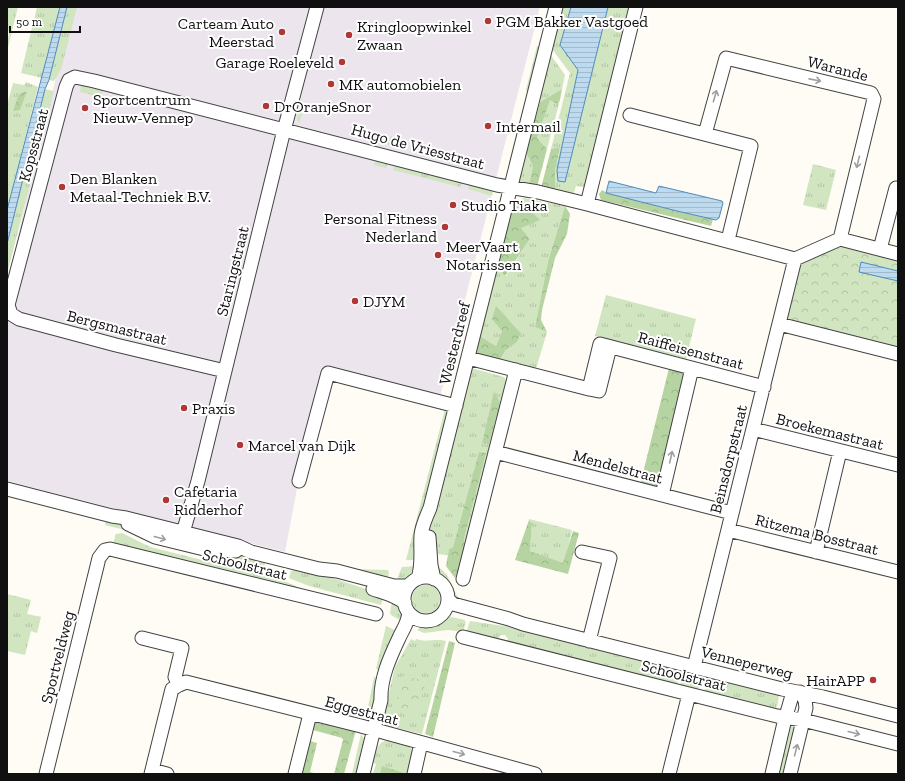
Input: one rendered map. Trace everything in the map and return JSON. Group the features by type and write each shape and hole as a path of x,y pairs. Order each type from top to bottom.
{"street":[{"name":"Staringstraat","path":"181,538 198,481 284,130 317,7"},
{"name":"Westerdreef","path":"434,579 428,533 430,508 556,7"},
{"path":"587,204 636,7"},
{"name":"Warande","path":"705,134 726,58 871,93 874,99 840,239"},
{"name":"Hugo de Vriesstraat","path":"66,87 69,80 75,77 497,185 510,187"},
{"name":"Kopsstraat","path":"8,305 66,87"},
{"path":"630,115 752,146 728,240"},
{"path":"510,187 587,204 728,240 795,259 840,239 898,254"},
{"path":"880,250 896,188 898,189"},
{"name":"Beinsdorpstraat","path":"694,667 795,259"},
{"name":"Bergsmastraat","path":"8,305 11,314 18,319 116,345 225,371"},
{"path":"779,324 898,354"},
{"name":"Raiffeisenstraat","path":"468,358 589,389 600,344 764,387"},
{"path":"662,495 692,368"},
{"path":"463,579 516,370"},
{"path":"299,481 328,373 456,406"},
{"name":"Broekemastraat","path":"753,429 898,465"},
{"path":"816,552 840,451"},
{"name":"Mendelstraat","path":"495,452 732,513"},
{"path":"7,489 112,516 155,537 181,538 213,551 251,552 319,569 337,571 394,586 413,582 426,577 434,579 439,581 446,589 448,599 446,607 442,613 433,619 422,620 415,617 399,598 319,569"},
{"name":"Westerdreef","path":"413,582 421,565 421,534 424,521 430,508"},
{"name":"Ritzema Bosstraat","path":"728,530 898,572"},
{"name":"Schoolstraat","path":"105,550 110,548 376,614"},
{"name":"Sportveldweg","path":"46,774 99,558 105,550"},
{"path":"582,552 610,558 589,641"},
{"path":"363,774 381,700 381,691 386,667 405,626 407,608 405,594 413,582"},
{"name":"Venneperweg","path":"448,599 453,604 509,618 523,624 898,716"},
{"name":"Venneperweg","path":"442,613 450,613 476,620 509,625 523,624"},
{"path":"381,700 387,692 392,668 397,657 413,630 422,620"},
{"name":"Schoolstraat","path":"463,636 802,723 898,744"},
{"path":"142,638 182,648 175,677 180,685 172,689 151,772 167,774"},
{"name":"Eggestraat","path":"180,685 186,682 374,730 535,774"},
{"path":"772,774 785,718 797,692 805,702 802,723 790,774"},
{"path":"670,774 689,694"},
{"path":"295,774 310,714"},
{"path":"414,774 421,743"}],"shaded area":[{"path":"74,7 540,7 440,397 325,367 303,457 285,552 7,481 7,280 12,264 32,172"}],"green space":[{"path":"7,7 18,7 7,51 9,34"},
{"path":"37,7 60,7 42,78 21,73"},
{"path":"67,7 77,7 61,70 54,81 49,80"},
{"path":"563,7 571,7 560,45 578,70 557,170 565,182 608,7 631,7 586,187 576,186 573,195 555,191 555,171 560,147 551,149 570,73 552,49"},
{"path":"537,46 541,47 529,92 527,92 526,90"},
{"path":"550,54 565,75 562,89 540,102"},
{"path":"26,82 38,87 7,210 7,105 13,83 24,85"},
{"path":"81,85 103,91 101,97 80,92"},
{"path":"45,89 54,91 7,274 7,244"},
{"path":"562,89 560,100 557,104 550,100 537,138 547,149 537,187 529,185 533,166 526,153 540,102"},
{"path":"27,91 20,110 13,111 19,94"},
{"path":"550,99 557,104 560,100 547,149 537,138"},
{"path":"301,105 304,106 300,121 301,123 297,121 297,116"},
{"path":"391,136 400,139 402,142 400,148 384,143 385,138 389,139"},
{"path":"560,147 555,171 555,191 541,188 551,149"},
{"path":"526,153 533,166 529,185 519,182"},
{"path":"377,160 385,162 387,165 386,168 374,165"},
{"path":"813,164 836,170 826,210 803,205"},
{"path":"397,165 461,181 462,183 460,187 393,170"},
{"path":"471,184 493,191 492,196 468,189 469,185"},
{"path":"602,190 607,193 713,219 711,226 601,200 599,194"},
{"path":"524,198 565,206 548,261 535,327 547,332 535,372 499,362 505,351 517,342 521,333 507,318 496,346 480,336 496,265 506,276 530,239 521,228 532,212 533,203 508,219 517,200"},
{"path":"518,203 534,203 532,212 540,220 521,228 530,239 505,276 496,265 508,219"},
{"path":"565,206 570,214 567,234 555,258 542,310 541,320 547,332 535,327 548,261"},
{"path":"841,245 898,259 898,350 788,320 786,317 798,268 801,263"},
{"path":"606,295 696,319 686,359 595,336"},
{"path":"496,306 521,333 517,342 505,351 499,362 473,356 480,336 496,346 502,331 492,319"},
{"path":"471,368 504,377 508,385 466,550 464,539 485,453 479,453 453,547 449,549 448,555 422,553","holes":["494,392 500,402 482,443"]},
{"path":"669,368 690,373 659,489 640,485"},
{"path":"494,391 500,402 489,444 482,443"},
{"path":"445,409 448,412 416,560 406,560"},
{"path":"479,452 486,453 464,539 465,550 463,560 455,578 446,566 449,549 453,547"},
{"path":"106,519 128,526 137,533 105,525"},
{"path":"529,519 572,530 564,564 530,551 532,523"},
{"path":"529,520 532,523 530,551 563,563 573,531 579,533 568,574 515,560"},
{"path":"122,533 150,547 202,560 225,562 259,570 307,591 113,544 116,534"},
{"path":"236,553 255,558 265,563 264,567 220,555"},
{"path":"418,566 414,573 409,577 397,582 402,567"},
{"path":"438,567 449,578 461,601 454,598 446,584 438,576"},
{"path":"299,569 317,573 384,595 381,605 309,586 289,578 291,571"},
{"path":"354,569 388,570 389,573 387,582"},
{"path":"426,585 436,589 440,599 436,609 426,613 416,609 412,599 416,589"},
{"path":"7,594 31,600 27,614 41,617 37,633 31,631 25,655 7,651"},
{"path":"393,599 401,609 403,622 390,613"},
{"path":"447,616 465,620 466,622 463,632 448,630 424,633 417,630 424,625 434,623"},
{"path":"470,621 523,629 677,668 677,686 507,644 508,639 505,635 500,635 497,641 466,633"},
{"path":"386,626 399,632 381,671 376,669"},
{"path":"411,639 415,641 416,639 424,641 446,641 422,734 385,725 383,718 395,667"},
{"path":"449,641 455,643 433,737 425,734"},
{"path":"681,668 706,675 704,681 696,691 680,687"},
{"path":"403,676 426,681 418,712 395,707"},
{"path":"374,677 381,679 370,719 365,722"},
{"path":"715,677 779,693 775,711 703,693 712,678 714,679"},
{"path":"316,720 356,730 344,774 334,774 343,740 342,738 313,730"},
{"path":"786,725 798,728 784,774 777,774"},
{"path":"361,734 365,740 357,774 352,774"},
{"path":"388,740 404,744 409,746 411,749 412,758 410,774 373,774 376,764 373,763 377,748 381,743"},
{"path":"310,741 317,743 310,772 318,774 302,774"},
{"path":"382,766 404,773 404,774 380,774"}],"water":[{"path":"60,7 67,7 49,80 45,89 7,244 7,210"},
{"path":"571,7 608,7 565,182 558,181 557,170 578,70 560,45"},
{"path":"609,181 656,193 659,186 722,201 723,203 719,218 716,220 606,193"},
{"path":"861,262 898,271 898,281 859,272"}],"place":[{"name":"PGM Bakker Vastgoed","path":"488,21"},
{"name":"Carteam Auto Meerstad","path":"282,32"},
{"name":"Kringloopwinkel Zwaan","path":"349,35"},
{"name":"Garage Roeleveld","path":"342,62"},
{"name":"MK automobielen","path":"331,84"},
{"name":"DrOranjeSnor","path":"266,106"},
{"name":"Sportcentrum Nieuw-Vennep","path":"85,108"},
{"name":"Intermail","path":"488,126"},
{"name":"Den Blanken Metaal-Techniek B.V.","path":"62,187"},
{"name":"Studio Tiaka","path":"453,205"},
{"name":"Personal Fitness Nederland","path":"445,227"},
{"name":"MeerVaart Notarissen","path":"438,255"},
{"name":"DJYM","path":"355,301"},
{"name":"Praxis","path":"184,408"},
{"name":"Marcel van Dijk","path":"240,445"},
{"name":"Cafetaria Ridderhof","path":"166,500"},
{"name":"HairAPP","path":"873,680"}]}
